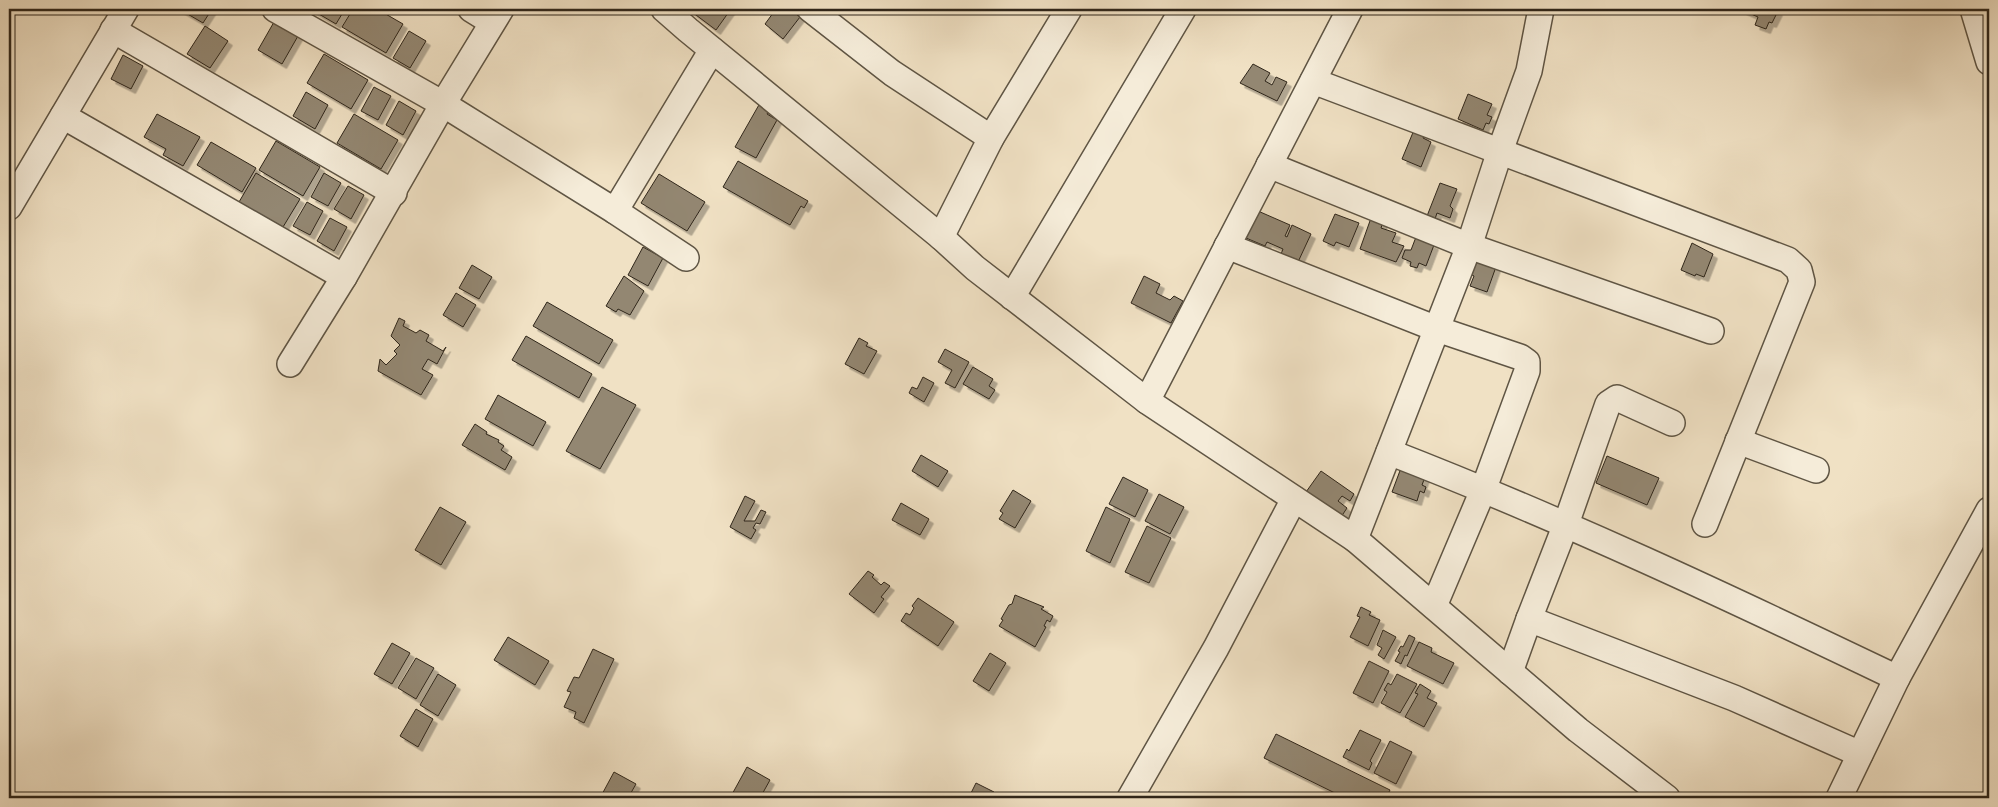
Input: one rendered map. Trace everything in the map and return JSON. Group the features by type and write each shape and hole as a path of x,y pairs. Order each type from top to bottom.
{"street":[{"path":"9,207 126,9"},
{"path":"275,9 443,104 615,211 686,258"},
{"path":"290,364 394,193 443,104 497,16 471,9"},
{"path":"664,9 941,237 975,268 1146,400 1355,539 1578,730 1668,798"},
{"path":"810,9 892,72 991,138"},
{"path":"941,237 991,138 1069,9"},
{"path":"1012,297 1183,9"},
{"path":"1146,400 1350,9"},
{"path":"1355,539 1469,246 1529,71 1541,9"},
{"path":"1973,9 1989,62"},
{"path":"113,30 394,193"},
{"path":"615,211 712,50"},
{"path":"1313,81 1788,260 1799,270 1802,282 1705,524"},
{"path":"62,116 344,277"},
{"path":"1269,165 1469,246 1710,331"},
{"path":"1227,246 1437,329 1520,357 1526,362 1527,371 1484,488 1434,606"},
{"path":"1510,672 1566,524 1608,404 1617,398 1672,423"},
{"path":"1738,441 1816,470"},
{"path":"1389,452 1484,488 1684,576 1897,678"},
{"path":"1130,798 1216,648 1294,499"},
{"path":"1838,798 1897,678 1989,510"},
{"path":"1529,618 1734,698 1860,754"}],"building":[{"path":"179,9 212,9 203,23"},
{"path":"313,9 345,9 336,24"},
{"path":"353,9 377,9 403,24 386,53 342,27"},
{"path":"688,9 731,9 716,30"},
{"path":"776,9 789,9 800,17 783,39 765,24"},
{"path":"1743,9 1774,9 1773,11 1778,11 1772,23 1769,22 1766,29 1755,25 1758,17"},
{"path":"274,22 298,36 282,64 258,50"},
{"path":"205,26 228,41 210,68 187,54"},
{"path":"409,31 426,41 410,68 393,58"},
{"path":"324,54 368,80 351,109 307,83"},
{"path":"123,55 143,66 131,89 111,79"},
{"path":"1253,64 1270,73 1265,81 1272,85 1276,77 1287,82 1277,101 1240,83"},
{"path":"374,87 391,96 378,120 361,111"},
{"path":"306,92 328,105 315,129 293,116"},
{"path":"1468,94 1492,104 1487,115 1492,117 1489,124 1486,123 1483,130 1458,119"},
{"path":"399,101 416,111 403,135 386,125"},
{"path":"760,103 770,109 767,114 777,120 756,158 735,147"},
{"path":"157,114 200,137 183,166 163,155 166,149 144,137"},
{"path":"354,114 398,140 381,169 337,143"},
{"path":"1414,130 1425,134 1423,138 1431,142 1421,167 1402,159"},
{"path":"276,141 320,167 303,196 259,170"},
{"path":"211,142 256,168 242,192 197,165"},
{"path":"738,161 808,201 804,208 801,206 790,225 723,187"},
{"path":"256,173 300,199 283,227 239,202"},
{"path":"324,173 341,183 328,206 311,197"},
{"path":"659,174 705,202 687,231 641,203"},
{"path":"1440,183 1457,189 1450,206 1453,209 1450,218 1437,213 1435,219 1427,216"},
{"path":"348,186 364,195 351,219 334,209"},
{"path":"307,202 323,211 310,235 293,226"},
{"path":"1258,211 1290,225 1285,236 1287,237 1292,225 1311,234 1298,262 1281,254 1283,249 1267,242 1265,246 1246,238"},
{"path":"1335,214 1359,223 1349,247 1336,242 1334,246 1323,241"},
{"path":"330,218 347,227 334,251 317,241"},
{"path":"1371,218 1383,222 1381,228 1396,233 1392,242 1404,246 1396,262 1360,249"},
{"path":"1416,237 1434,245 1426,266 1419,263 1417,268 1410,266 1411,262 1402,258 1405,250 1411,250"},
{"path":"1692,243 1713,254 1704,277 1696,274 1695,276 1681,270"},
{"path":"643,247 663,258 648,286 628,275"},
{"path":"1477,257 1497,264 1487,292 1470,286 1474,276 1470,274"},
{"path":"472,265 492,277 479,299 459,288"},
{"path":"624,276 644,291 630,315 618,309 616,312 606,306"},
{"path":"1144,276 1160,284 1156,293 1170,300 1174,296 1183,301 1171,323 1131,303"},
{"path":"456,293 476,305 463,327 443,315"},
{"path":"547,302 613,340 599,364 533,326"},
{"path":"399,318 405,321 403,326 416,333 420,330 429,335 426,341 443,351 446,347 437,364 428,359 422,369 433,375 421,395 378,371 380,359 386,365 397,354 394,351 400,345 391,336"},
{"path":"526,336 592,374 579,398 512,360"},
{"path":"859,338 868,343 866,346 877,351 864,374 845,364"},
{"path":"945,349 969,362 955,388 945,383 952,370 938,362"},
{"path":"973,367 993,379 989,386 995,390 989,399 963,384"},
{"path":"923,377 934,383 924,402 909,393 912,387 917,389"},
{"path":"602,387 636,405 600,469 566,451"},
{"path":"498,395 546,422 533,446 485,419"},
{"path":"475,424 487,432 486,434 499,440 498,442 504,446 501,450 512,457 505,470 462,445"},
{"path":"921,455 948,471 938,487 912,471"},
{"path":"1607,456 1659,478 1647,505 1596,483"},
{"path":"1401,468 1425,477 1422,485 1426,487 1424,493 1420,491 1417,501 1392,492"},
{"path":"1321,471 1354,494 1350,501 1342,496 1338,501 1347,508 1341,517 1306,492"},
{"path":"1123,477 1148,490 1135,517 1109,504"},
{"path":"1013,490 1031,501 1015,528 999,519 1003,513 1000,511"},
{"path":"1159,494 1184,507 1170,534 1145,521"},
{"path":"745,496 755,501 744,521 755,521 761,510 766,512 760,524 756,523 753,528 756,530 751,539 730,527"},
{"path":"901,503 929,519 920,535 892,520"},
{"path":"440,507 466,522 441,565 415,550"},
{"path":"1106,507 1130,519 1110,563 1086,551"},
{"path":"1147,526 1171,538 1149,583 1125,572"},
{"path":"868,571 874,575 872,577 881,585 884,582 890,586 881,597 884,599 874,613 849,594"},
{"path":"1015,595 1044,607 1041,609 1053,616 1050,622 1047,620 1044,626 1046,627 1035,647 999,626"},
{"path":"918,598 954,622 938,646 901,621 906,613 910,615 914,608 912,606"},
{"path":"1361,607 1371,612 1369,615 1380,620 1368,646 1350,637 1360,617 1357,616"},
{"path":"1383,630 1396,637 1384,659 1378,655 1382,648 1377,645"},
{"path":"1409,635 1415,638 1401,664 1395,661 1400,652 1398,651 1401,646 1403,647"},
{"path":"508,637 549,661 535,685 494,660"},
{"path":"1419,642 1432,648 1431,652 1454,663 1443,684 1407,666"},
{"path":"392,643 410,653 392,684 374,674"},
{"path":"593,649 614,659 584,723 574,718 576,712 564,707 571,692 567,691 574,677 579,678"},
{"path":"990,653 1006,663 989,691 973,681"},
{"path":"416,658 434,668 416,699 398,688"},
{"path":"1369,661 1389,671 1373,703 1353,693"},
{"path":"438,674 456,685 438,716 420,705"},
{"path":"1397,674 1417,684 1400,713 1381,703 1387,692 1384,690 1388,683 1391,685"},
{"path":"1420,684 1431,691 1427,698 1437,703 1424,727 1405,717 1418,694 1415,693"},
{"path":"416,709 433,719 418,747 400,736"},
{"path":"1360,730 1381,740 1370,761 1372,763 1369,770 1343,757 1347,749 1349,751"},
{"path":"1276,734 1390,790 1386,798 1345,798 1264,758"},
{"path":"1390,741 1412,752 1396,784 1374,773"},
{"path":"747,767 770,780 760,798 730,798"},
{"path":"614,772 636,784 628,798 600,798"},
{"path":"976,783 994,792 996,795 994,798 971,798 973,795 971,793"}]}
